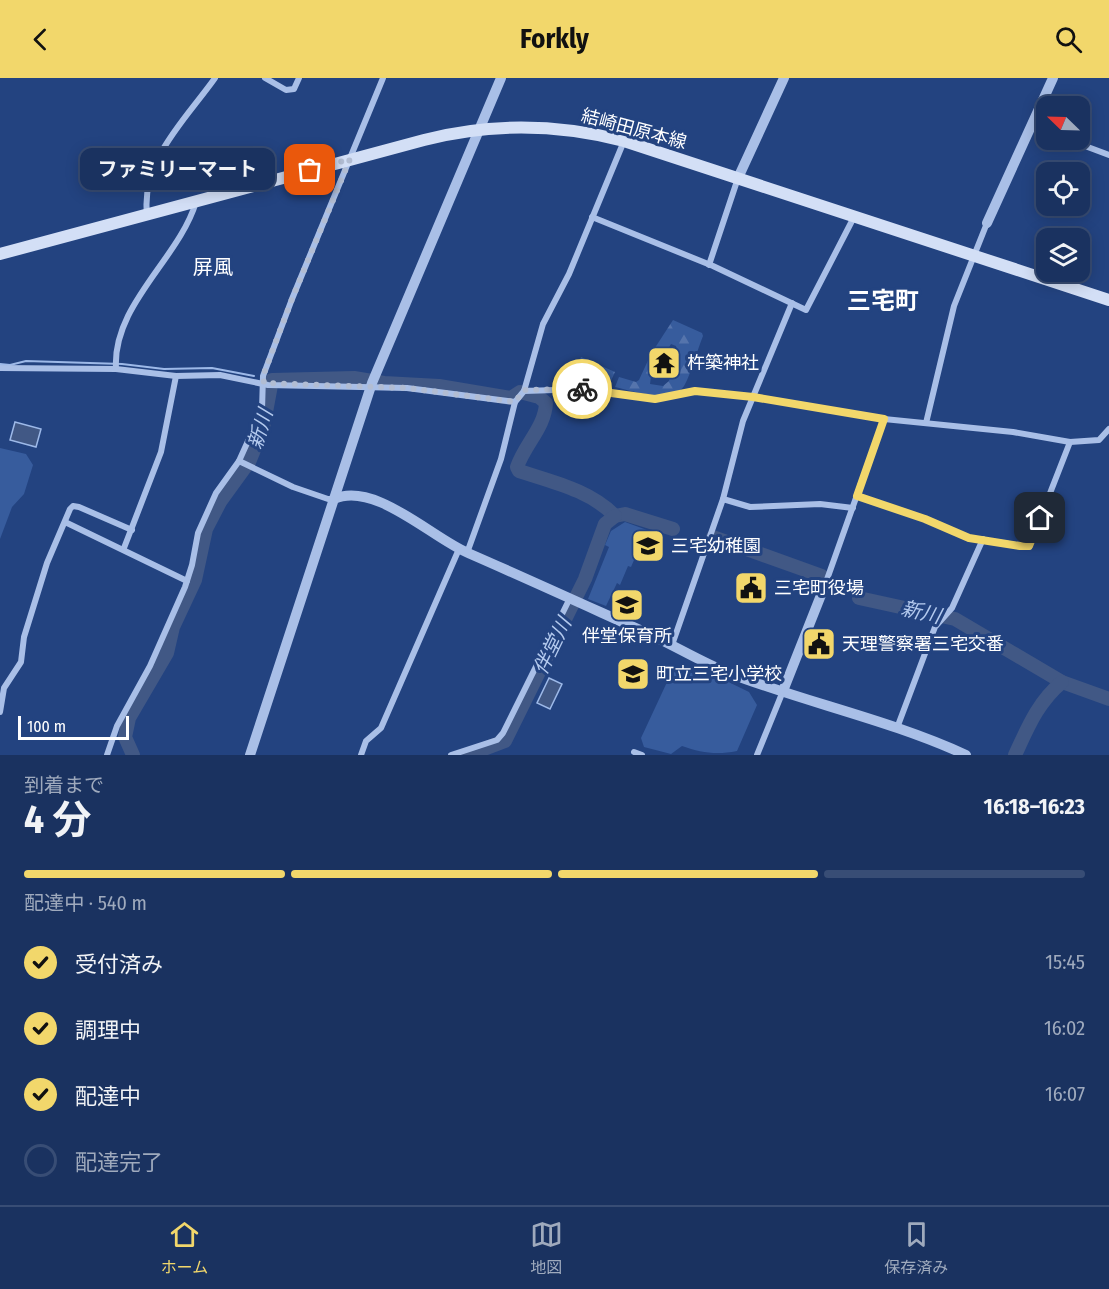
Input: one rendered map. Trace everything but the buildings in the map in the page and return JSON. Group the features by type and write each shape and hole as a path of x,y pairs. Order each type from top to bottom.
{"main road":[{"name":"結崎田原本線","path":"0,254 451,133 520,127 574,130 624,141 1109,300"}],"street":[{"path":"147,214 146,191 150,173 159,154 215,78"},
{"path":"265,78 286,90 294,89 299,78"},
{"path":"107,755 117,726 150,666 187,581 198,532 216,493 239,461 262,410 263,376 292,299 383,78"},
{"path":"250,755 372,383 501,78"},
{"path":"709,265 738,178 784,78"},
{"path":"926,423 954,306 987,224 1053,78"},
{"path":"1032,125 1036,127"},
{"path":"361,755 366,741 381,728 463,551 501,459 515,402 524,390 543,324 569,274 624,141"},
{"path":"1090,148 1109,155"},
{"path":"116,369 116,345 120,335 142,291 167,256 196,201"},
{"path":"592,217 709,265 806,310 855,216"},
{"path":"672,645 723,499 743,421 792,303"},
{"path":"0,368 12,370 29,366 116,369 176,376 220,375 264,383 372,383 515,402"},
{"path":"124,548 161,452 176,376"},
{"path":"524,390 586,389 655,399 695,391 753,397 884,419 1013,432 1070,442 1099,440 1109,429"},
{"path":"758,755 825,585 884,419"},
{"path":"857,496 925,519 969,538 1029,546 1070,442"},
{"path":"239,461 293,487 328,499 341,496 369,499 406,514 463,551 728,672 926,736 966,755"},
{"path":"723,499 750,507 820,504 853,508"},
{"path":"0,712 4,688 21,662 30,613 47,563 73,506 132,530"},
{"path":"65,522 124,548 187,581"},
{"path":"897,728 935,627 952,608 982,539"},
{"path":"451,755 496,740 503,734 573,600"},
{"path":"634,752 642,755"}],"green space":[{"path":"673,320 702,333 703,336 689,376 684,386 678,391 651,395 615,387 619,377 636,382 639,380 651,354","holes":["671,344 676,346 669,381 663,386 650,384 651,376"]},
{"path":"581,357 615,372 610,383 572,382"},
{"path":"0,448 26,454 33,465 24,494 12,507 0,539"},
{"path":"625,522 647,530 631,567 628,566 620,585 617,583 606,606 588,599 609,547 605,545 611,531"},
{"path":"675,665 704,679 708,672 749,692 757,705 737,751 709,753 682,746 671,754 644,747 641,738"}],"shaded area":[{"path":"15,422 41,429 36,447 10,440"},
{"path":"549,678 562,684 550,709 537,703"}],"waterway":[{"path":"0,364 10,365 26,361 122,364 164,369 212,368 254,376"},
{"name":"新川","path":"133,755 125,737 129,718 167,653 173,627 195,580 206,529 220,502 249,462 263,428 272,380 354,378 384,383 439,386 511,398 520,392 539,397 546,403 545,412 517,467 519,471 582,493 615,516"},
{"name":"新川","path":"615,516 625,514 673,529"},
{"name":"伴堂川","path":"468,755 505,741 585,579 605,524 615,516"},
{"name":"新川","path":"713,537 822,576"},
{"name":"新川","path":"859,598 955,619 1062,682 1109,699"},
{"path":"1015,755 1040,707 1062,682"}],"way so far":[{"path":"310,170 350,159 338,193 292,299 263,376 264,383 268,385 407,388 515,402 524,390 582,389"}],"place":[{"name":"ファミリーマート","path":"310,170"},
{"name":"杵築神社","path":"664,363"},
{"name":"三宅幼稚園","path":"648,546"},
{"name":"三宅町役場","path":"751,588"},
{"name":"伴堂保育所","path":"627,605"},
{"name":"天理警察署三宅交番","path":"819,644"},
{"name":"町立三宅小学校","path":"633,674"}],"district":[{"name":"屏風","path":"213,267"},
{"name":"三宅町","path":"883,301"}],"route":[{"path":"582,389 655,399 695,391 753,397 884,419 857,496 925,519 969,538 1020,546 1029,546 1040,518"}]}
